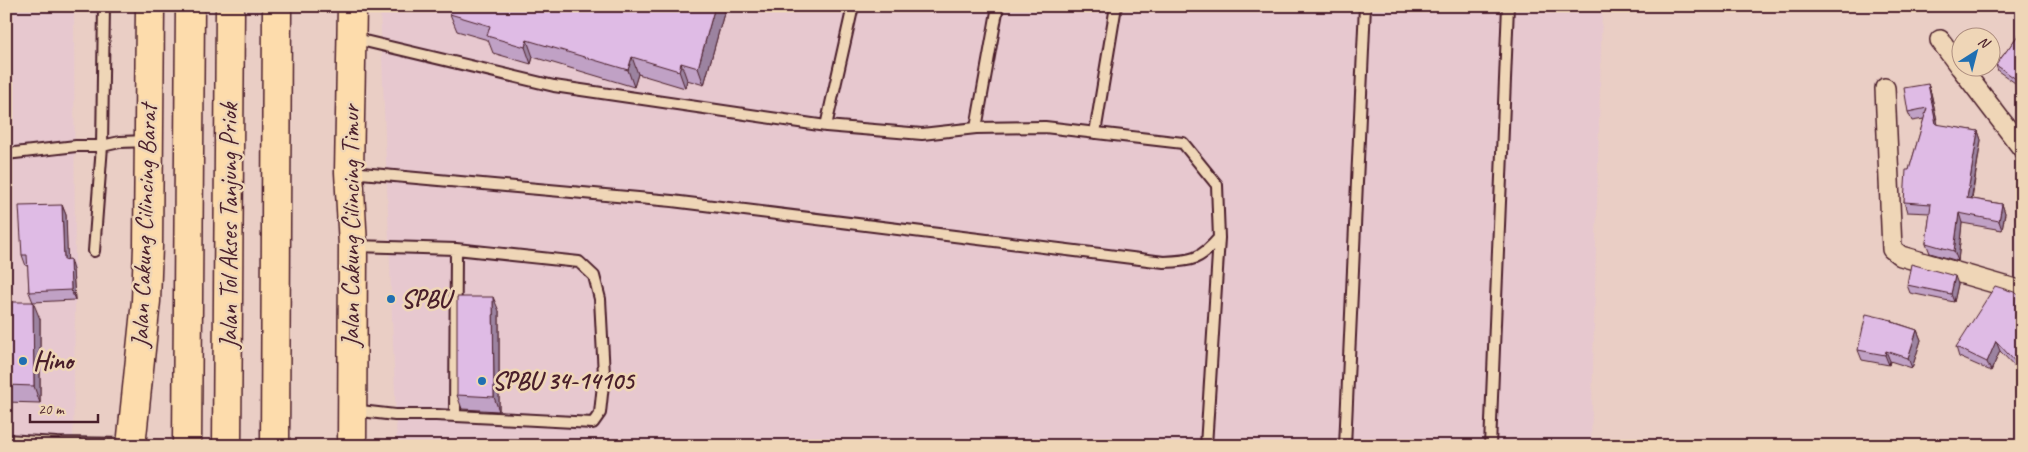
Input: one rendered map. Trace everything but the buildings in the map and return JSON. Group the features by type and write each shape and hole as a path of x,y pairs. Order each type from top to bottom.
{"highway":[{"name":"Jalan Cakung Cilincing Barat","path":"131,445 146,301 150,6"},
{"path":"187,446 190,6"},
{"name":"Jalan Tol Akses Tanjung Priok","path":"228,446 230,6"},
{"name":"Jalan Tol Akses Tanjung Priok","path":"275,446 277,6"},
{"name":"Jalan Cakung Cilincing Timur","path":"352,6 349,172 353,246 352,446"},
{"path":"276,411 280,446"}],"street":[{"path":"1940,40 1950,53"},
{"path":"1969,78 2022,148"},
{"path":"1885,88 1892,249 1901,256 2022,290"}],"lane":[{"path":"94,251 102,146 104,6"},
{"path":"826,126 853,6"},
{"path":"976,128 998,6"},
{"path":"1095,133 1116,6"},
{"path":"1345,446 1365,6"},
{"path":"1490,446 1508,6"},
{"path":"351,38 554,86 826,126 922,134 976,128 1045,127 1183,142 1217,185 1220,238 1206,446"},
{"path":"6,154 76,146 102,146 120,142 148,142"},
{"path":"349,172 672,201 1164,262 1184,261 1205,254 1220,238"},
{"path":"351,410 395,415 593,423 598,419 600,413 604,375 600,299 594,276 579,262 456,249 353,246"},
{"path":"455,416 456,249"},
{"path":"6,440 131,445"}],"shaded area":[{"path":"6,6 74,6 75,311 73,446 6,446"},
{"path":"380,6 1602,6 1591,446 397,446"}],"place":[{"name":"SPBU","path":"391,299"},
{"name":"Hino","path":"23,361"},
{"name":"SPBU 34-14105","path":"482,381"}]}
